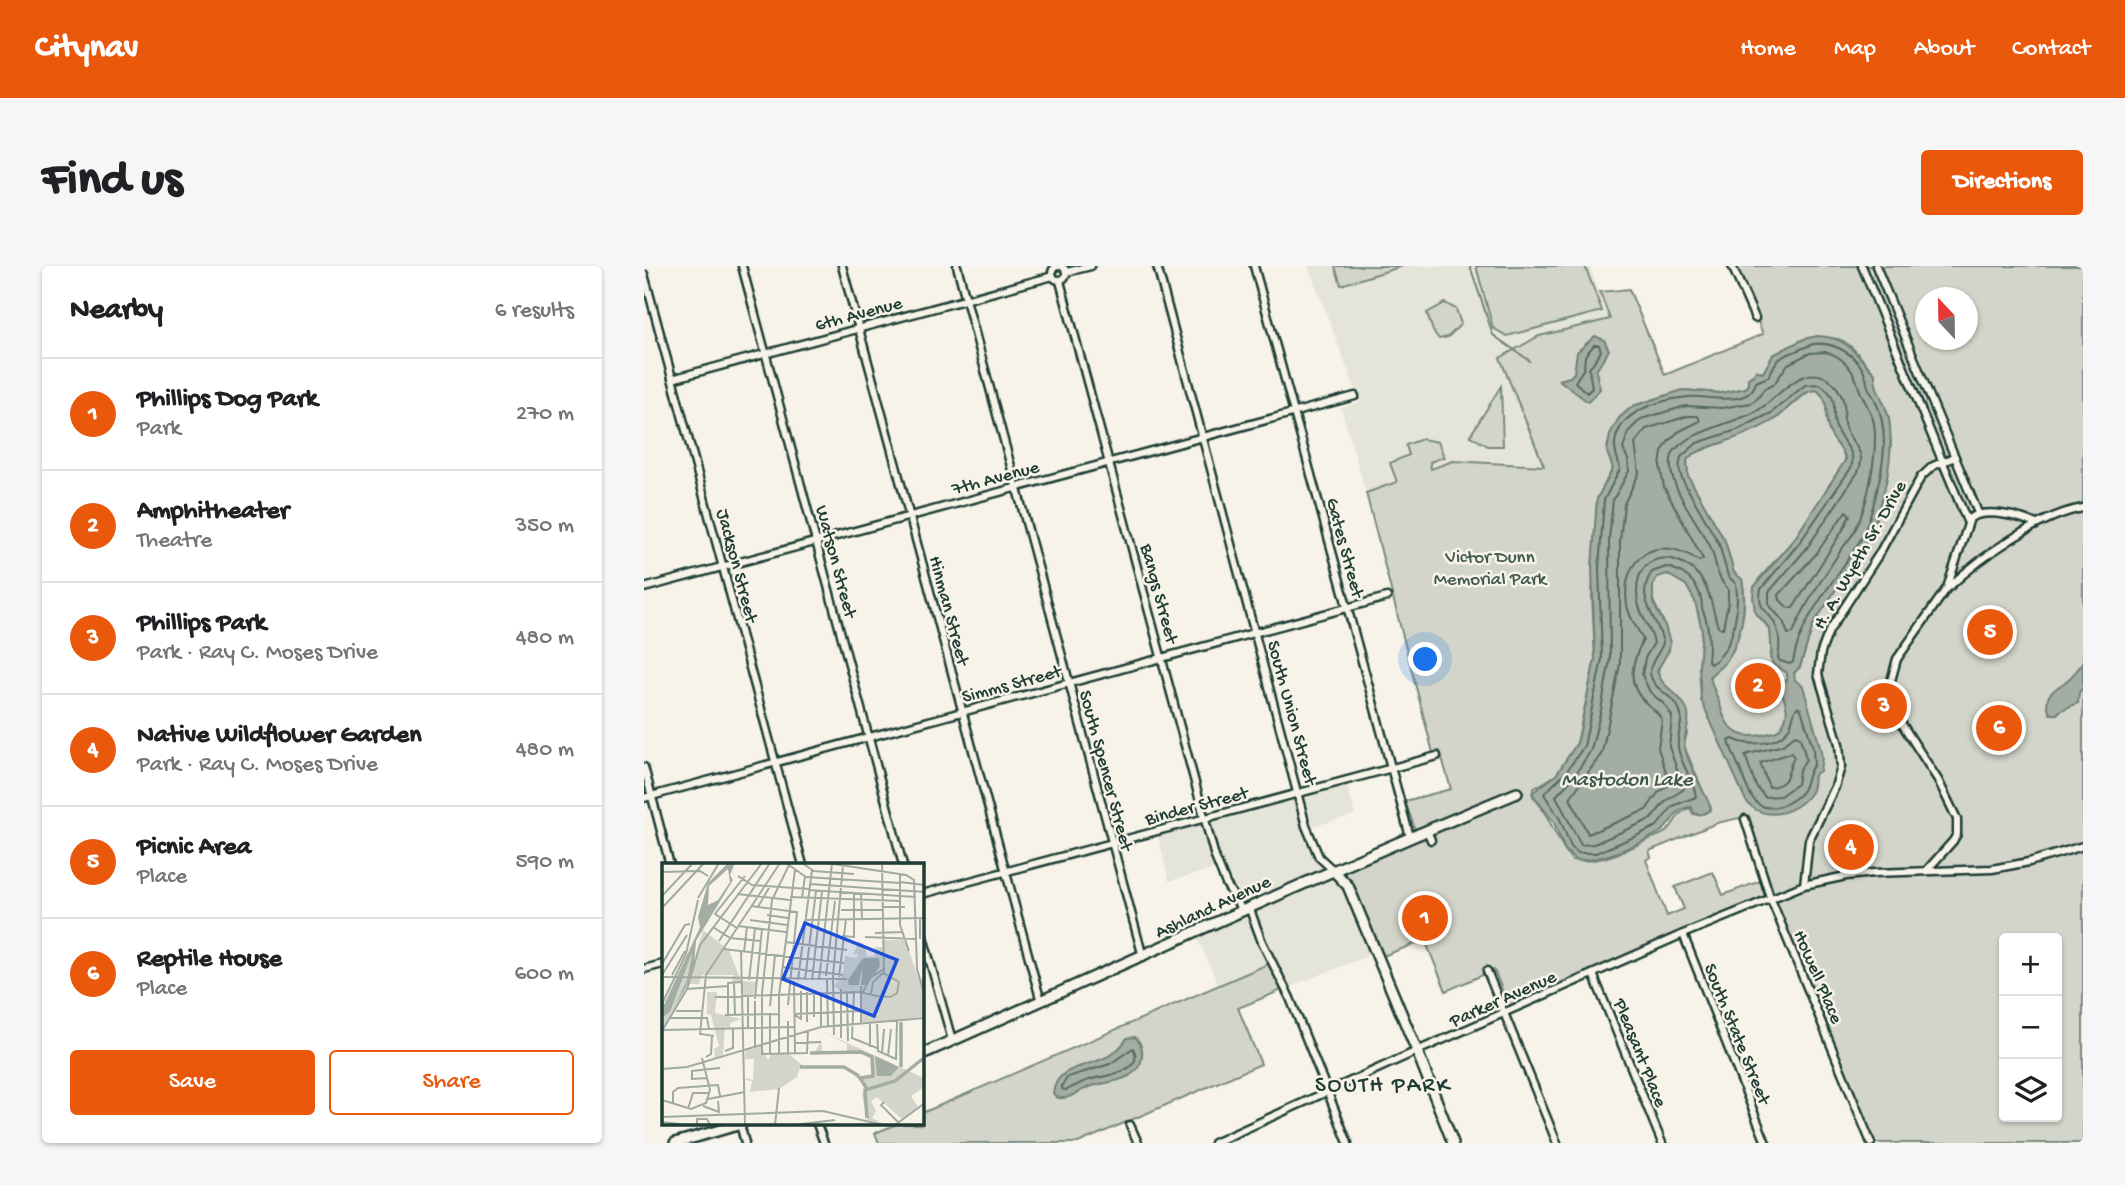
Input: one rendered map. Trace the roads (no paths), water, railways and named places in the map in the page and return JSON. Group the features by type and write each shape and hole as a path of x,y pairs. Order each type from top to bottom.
{"street":[{"name":"Watson Street","path":"743,266 902,863"},
{"name":"Hinman Street","path":"842,266 1041,1002"},
{"name":"South Spencer Street","path":"957,266 1143,957"},
{"path":"1056,266 1067,272 1065,278 1060,281 1053,276 1056,266"},
{"path":"1067,272 1091,266"},
{"name":"South Union Street","path":"1157,266 1306,826 1319,857 1348,886 1453,1143"},
{"name":"Gates Street","path":"1254,266 1410,837"},
{"path":"1732,266 1755,318"},
{"path":"1862,266 1967,521 1948,588"},
{"path":"1876,266 1978,513"},
{"name":"Jackson Street","path":"644,274 802,863"},
{"name":"6th Avenue","path":"672,379 1053,276"},
{"name":"Bangs Street","path":"1060,281 1220,871 1245,908 1290,998 1348,1143"},
{"path":"1875,299 1887,293"},
{"name":"7th Avenue","path":"644,588 1355,396"},
{"name":"H. A. Wyeth Sr. Drive","path":"1804,885 1809,840 1835,787 1841,767 1839,744 1818,674 1821,652 1829,631 1879,554 1921,477 1933,466 1955,457"},
{"path":"1927,870 1953,841 1957,834 1957,819 1938,780 1893,710 1889,688 1897,659 1948,588 1984,559 2036,524 2069,510 2083,508"},
{"path":"1967,521 1978,513 2009,516 2036,524"},
{"name":"Simms Street","path":"648,797 1387,597"},
{"name":"Binder Street","path":"924,893 1437,756"},
{"path":"644,767 648,797 669,863"},
{"name":"Ashland Avenue","path":"924,1053 1143,957 1245,908 1517,793"},
{"name":"Howell Place","path":"1745,819 1770,897 1871,1143"},
{"path":"1427,830 1431,840"},
{"name":"Parker Avenue","path":"1214,1143 1683,934 1804,885 1846,876 2014,866 2083,846"},
{"name":"South State Street","path":"1683,934 1766,1143"},
{"path":"924,940 952,1041"},
{"path":"644,969 662,964"},
{"path":"1487,971 1557,1143"},
{"name":"Pleasant Place","path":"1593,974 1662,1143"},
{"path":"1130,1125 1138,1143"},
{"path":"676,1143 733,1126"},
{"path":"741,1126 745,1143"},
{"path":"818,1126 824,1143"},
{"path":"1238,1133 1242,1143"}],"water":[{"path":"1595,336 1604,340 1609,350 1596,371 1600,389 1588,402 1559,380 1574,373 1577,352"},
{"name":"Mastodon Lake","path":"1828,337 1844,343 1875,374 1876,385 1889,419 1890,434 1889,466 1873,527 1867,541 1813,625 1800,667 1794,673 1795,680 1803,686 1822,758 1820,771 1814,775 1812,790 1797,806 1780,813 1761,812 1746,801 1701,700 1699,667 1702,630 1695,601 1686,585 1667,574 1657,577 1653,585 1653,603 1670,643 1657,671 1687,710 1685,748 1711,808 1700,815 1693,812 1692,807 1686,808 1677,813 1664,830 1641,842 1607,856 1576,860 1565,850 1554,823 1532,793 1556,775 1579,736 1595,659 1592,567 1597,499 1613,468 1607,452 1610,434 1619,418 1633,406 1683,390 1721,393 1746,388 1748,378 1754,375 1756,370 1763,373 1773,355 1804,339","holes":["1817,390 1826,404 1829,431 1846,459 1795,538 1754,587 1755,612 1770,629 1772,663 1787,673 1787,680 1778,685 1785,703 1785,720 1777,731 1758,736 1742,735 1735,732 1725,719 1710,676 1732,652 1740,632 1743,610 1742,579 1734,573 1725,541 1688,476 1687,460 1701,450 1744,435 1772,421 1810,391"]},
{"path":"2083,663 2083,688 2079,692 2078,703 2057,714 2050,714 2047,703 2049,696"},
{"path":"1135,1037 1142,1051 1140,1065 1136,1071 1123,1079 1088,1088 1065,1098 1056,1097 1053,1093 1057,1081 1064,1074 1107,1057 1127,1038"}],"waterway":[{"path":"1470,266 1493,335 1530,361"}],"place":[{"name":"Picnic Area","path":"1990,632"},
{"name":"Amphitheater","path":"1758,686"},
{"name":"Phillips Park","path":"1884,706"},
{"name":"Reptile House","path":"1999,728"},
{"name":"Native Wildflower Garden","path":"1851,847"},
{"name":"Phillips Dog Park","path":"1425,918"}],"district":[{"name":"SOUTH PARK","path":"1383,1083"}],"park label":[{"name":"Victor Dunn Memorial Park","path":"1490,566"}]}
